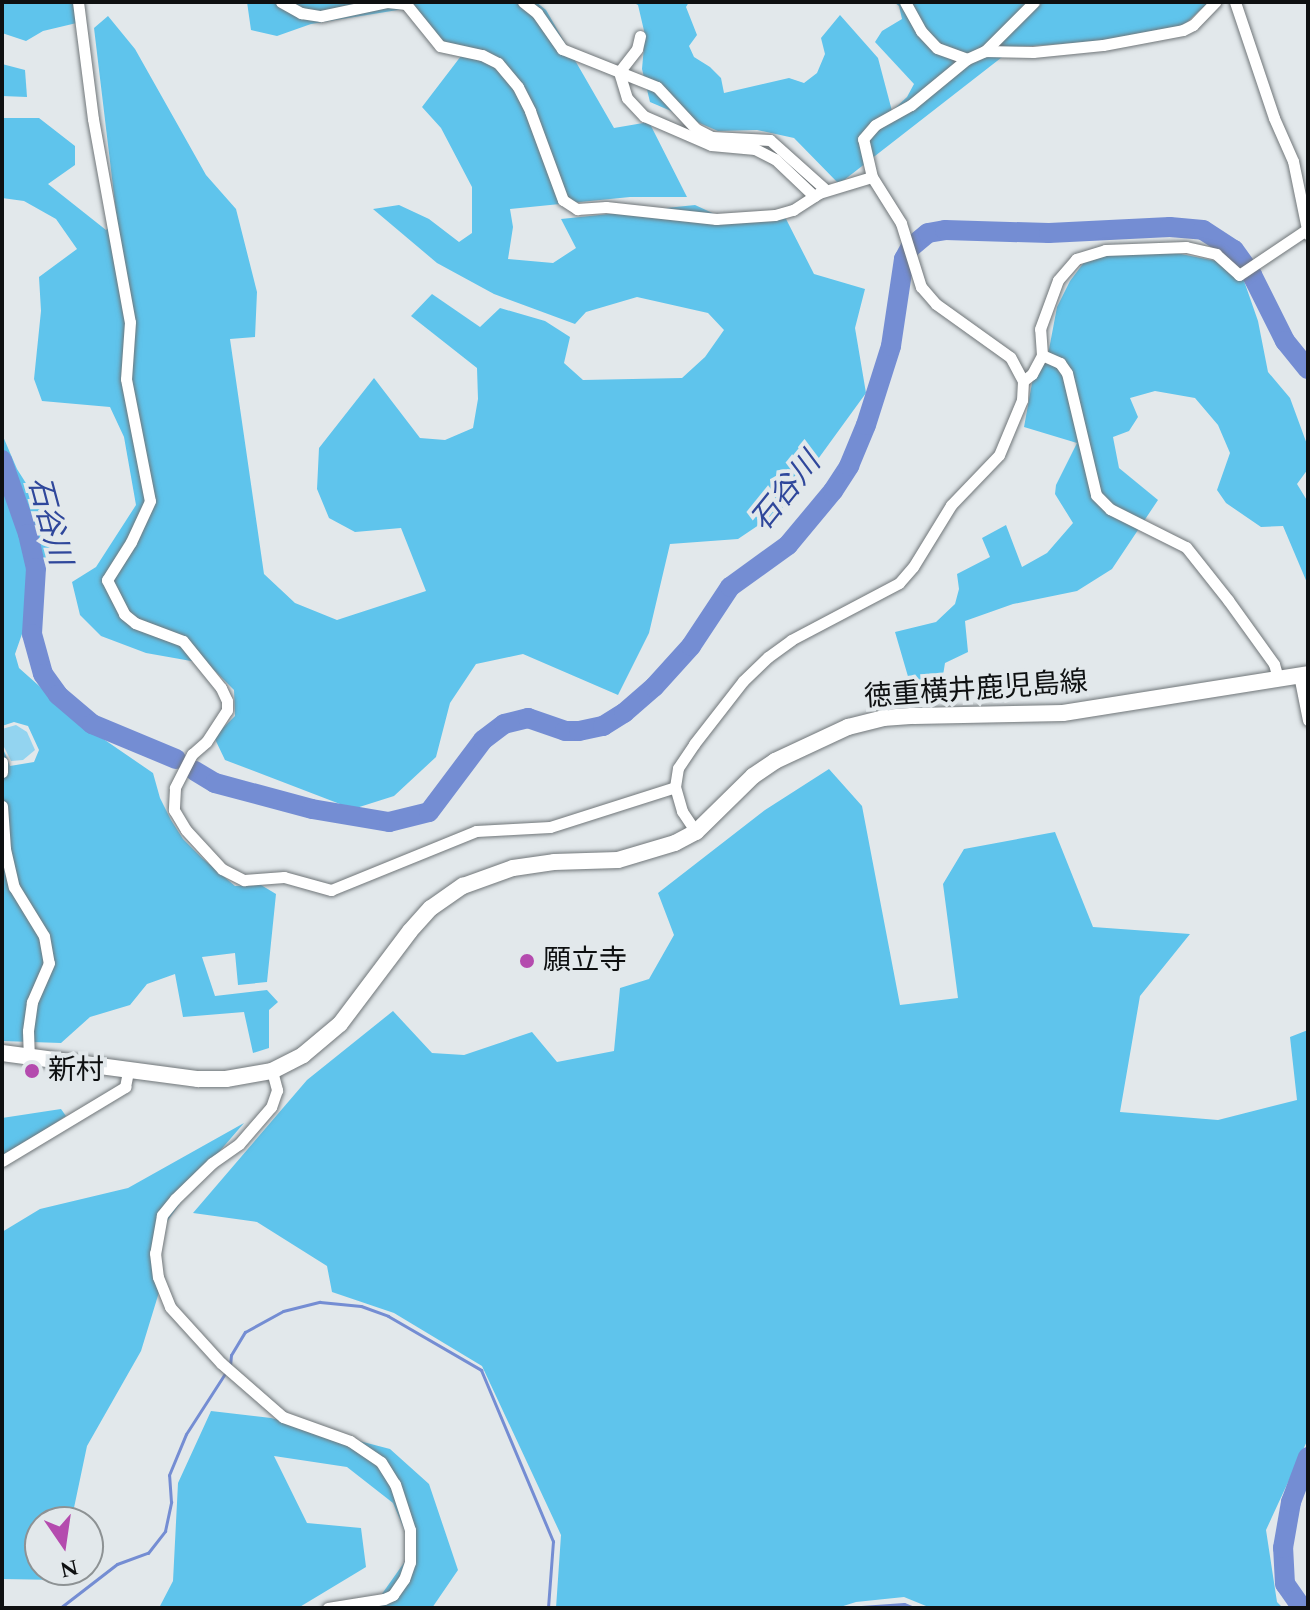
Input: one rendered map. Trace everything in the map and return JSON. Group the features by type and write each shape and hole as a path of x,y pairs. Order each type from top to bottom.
{"main road":[{"name":"徳重横井鹿児島線","path":"2,1053 128,1071 226,1079 272,1071 303,1055 340,1024 410,931 431,908 463,886 494,873 533,864 618,860 644,854 696,832 753,776 800,747 848,727 883,718 1063,713 1304,674"}],"street":[{"path":"78,2 93,119 130,322 126,379 150,501 131,542 113,564 107,580 124,614 135,623 183,641 221,688 227,701 227,710 206,742 192,754 175,788 174,810 186,830 222,869 244,880 284,877 331,890 476,831 550,827 675,787"},
{"path":"281,2 301,13 321,16 387,2 406,4 440,46 482,55 498,63 518,87 530,111 563,200 577,209 633,209 716,219 775,215 793,210 826,190 872,177"},
{"path":"523,2 537,13 562,49 657,87 696,129 712,137 770,140 826,190"},
{"path":"905,2 921,31 937,48 967,59"},
{"path":"696,832 682,811 675,787 678,768 694,744 743,681 768,657 791,640 899,583 913,567 951,505 999,455 1022,400 1023,381 1018,367 1001,347 936,304 921,287 890,200 872,177 865,156 866,132 911,105 967,59 985,51 1034,2"},
{"path":"985,51 1033,52 1103,45 1183,30 1193,25 1215,2"},
{"path":"1023,381 1032,374 1042,355 1040,329 1058,280 1066,268 1088,253 1186,247 1216,254 1239,275 1307,232 1293,161 1274,118 1235,2"},
{"path":"619,72 637,49 640,36"},
{"path":"619,72 627,98 644,116 711,145 755,149 775,159 814,196"},
{"path":"1042,355 1060,363 1067,373 1096,495 1110,509 1186,547 1274,664 1278,678"},
{"path":"1304,674 1308,720"},
{"path":"2,762 2,772"},
{"path":"2,806 5,849 14,887 44,936 49,963 32,1002 29,1056"},
{"path":"2,1161 125,1087 128,1071"},
{"path":"272,1071 277,1090 271,1107 239,1144 189,1183 162,1215 157,1232 156,1265 164,1297 190,1331 227,1369 283,1417 350,1441 381,1462 395,1484 410,1530 410,1562 393,1595 359,1606 328,1608"}],"shaded area":[{"path":"2,2 81,2 85,21 43,31 26,41 2,33"},
{"path":"247,2 536,2 546,10 614,128 649,122 687,197 630,197 510,209 513,227 508,259 553,263 576,248 561,219 695,205 719,216 785,217 814,274 865,289 855,328 866,393 781,510 738,539 670,544 649,633 618,695 523,654 476,664 450,703 436,757 394,796 353,809 225,760 214,737 235,716 234,690 208,664 146,653 101,636 80,615 72,582 96,567 136,505 124,437 110,407 42,401 34,379 41,311 39,277 77,249 56,219 24,201 2,198 2,118 39,118 75,146 75,165 48,184 106,230 117,220 94,28 108,16 135,49 206,175 236,209 257,292 255,337 230,339 264,574 295,603 337,620 426,591 401,528 355,532 329,518 317,489 319,448 374,378 420,438 445,440 473,428 478,399 477,368 411,316 432,294 480,327 500,308 545,321 570,337 564,363 583,380 682,378 705,357 724,330 708,313 637,297 586,312 575,324 494,294 437,263 373,209 399,205 429,219 459,242 472,233 472,187 441,128 422,107 461,56 437,48 404,9 311,24 277,36 251,30"},
{"path":"632,2 689,2 686,7 697,35 689,46 694,57 721,78 724,93 789,78 804,83 817,73 825,54 821,38 840,15 878,58 892,111 907,97 914,84 875,42 882,31 902,19 899,6 894,2 1209,2 1186,23 1153,38 1015,47 839,184 794,138 757,130 718,131 650,102 642,69 645,35 638,5"},
{"path":"2,64 25,70 27,97 2,96"},
{"path":"1171,252 1226,263 1243,278 1258,321 1268,372 1290,398 1308,447 1308,469 1297,484 1308,502 1308,585 1283,526 1261,527 1226,503 1217,490 1230,453 1218,425 1195,398 1155,391 1130,398 1138,417 1129,431 1113,437 1119,468 1158,500 1112,569 1077,591 1013,604 965,621 968,652 945,663 940,694 914,697 895,632 936,622 955,604 959,589 957,574 990,557 982,538 1006,525 1022,567 1047,553 1073,523 1055,494 1056,485 1077,443 1024,427 1034,372 1047,360 1057,307 1070,281 1085,261 1103,255"},
{"path":"2,434 17,469 48,518 50,554 15,654 19,668 83,725 153,773 160,798 171,820 183,839 202,858 235,886 261,885 276,894 267,982 238,985 235,953 202,957 215,996 267,990 278,1002 269,1010 269,1048 253,1053 244,1012 183,1017 175,974 147,984 130,1005 90,1017 61,1043 2,1041 2,746 10,766 34,762 39,750 28,726 14,722 2,726"},
{"path":"16,725 27,732 35,750 23,760 11,761 2,743 2,729"},
{"path":"829,769 862,806 900,1005 958,998 943,884 964,849 1055,832 1093,927 1190,934 1140,996 1120,1112 1218,1120 1297,1100 1290,1037 1308,1030 1308,1439 1266,1530 1277,1602 1283,1608 931,1608 904,1597 856,1602 837,1608 556,1608 561,1535 482,1366 394,1313 332,1292 327,1266 257,1222 193,1213 307,1080 393,1011 432,1053 464,1055 532,1032 557,1062 614,1051 620,988 649,979 674,935 658,893 765,810"},
{"path":"61,1109 66,1116 2,1158 2,1118"},
{"path":"244,1123 206,1167 161,1230 160,1289 141,1351 87,1446 74,1506 24,1506 24,1579 2,1579 2,1232 40,1209 128,1188"},
{"path":"211,1411 271,1418 390,1449 429,1484 458,1570 432,1608 372,1608 413,1550 393,1503 347,1467 274,1456 307,1523 361,1528 366,1567 298,1608 159,1608 173,1581 178,1483"}],"waterway":[{"name":"石谷川","path":"195,771 215,783 312,809 389,822 429,812 483,740 504,724 528,718 565,731 579,731 603,726 624,713 654,687 691,646 730,587 788,545 833,491 849,466 866,425 891,346 904,259 910,248 928,233 945,230 1049,233 1170,227 1203,230 1234,250 1252,275 1285,341 1308,369"},
{"name":"石谷川","path":"2,460 28,534 36,568 32,634 43,674 58,695 92,724 176,759"},
{"path":"230,1366 231,1355 245,1332 283,1311 320,1302 361,1306 388,1316 481,1370 553,1541 548,1608"},
{"path":"60,1608 117,1564 148,1553 165,1531 171,1502 169,1475 186,1434 226,1372"},
{"path":"1302,1608 1285,1584 1283,1548 1291,1502 1308,1457"},
{"path":"847,1608 904,1604 914,1608"}],"place":[{"name":"願立寺","path":"527,961"},
{"name":"新村","path":"32,1071"}]}
